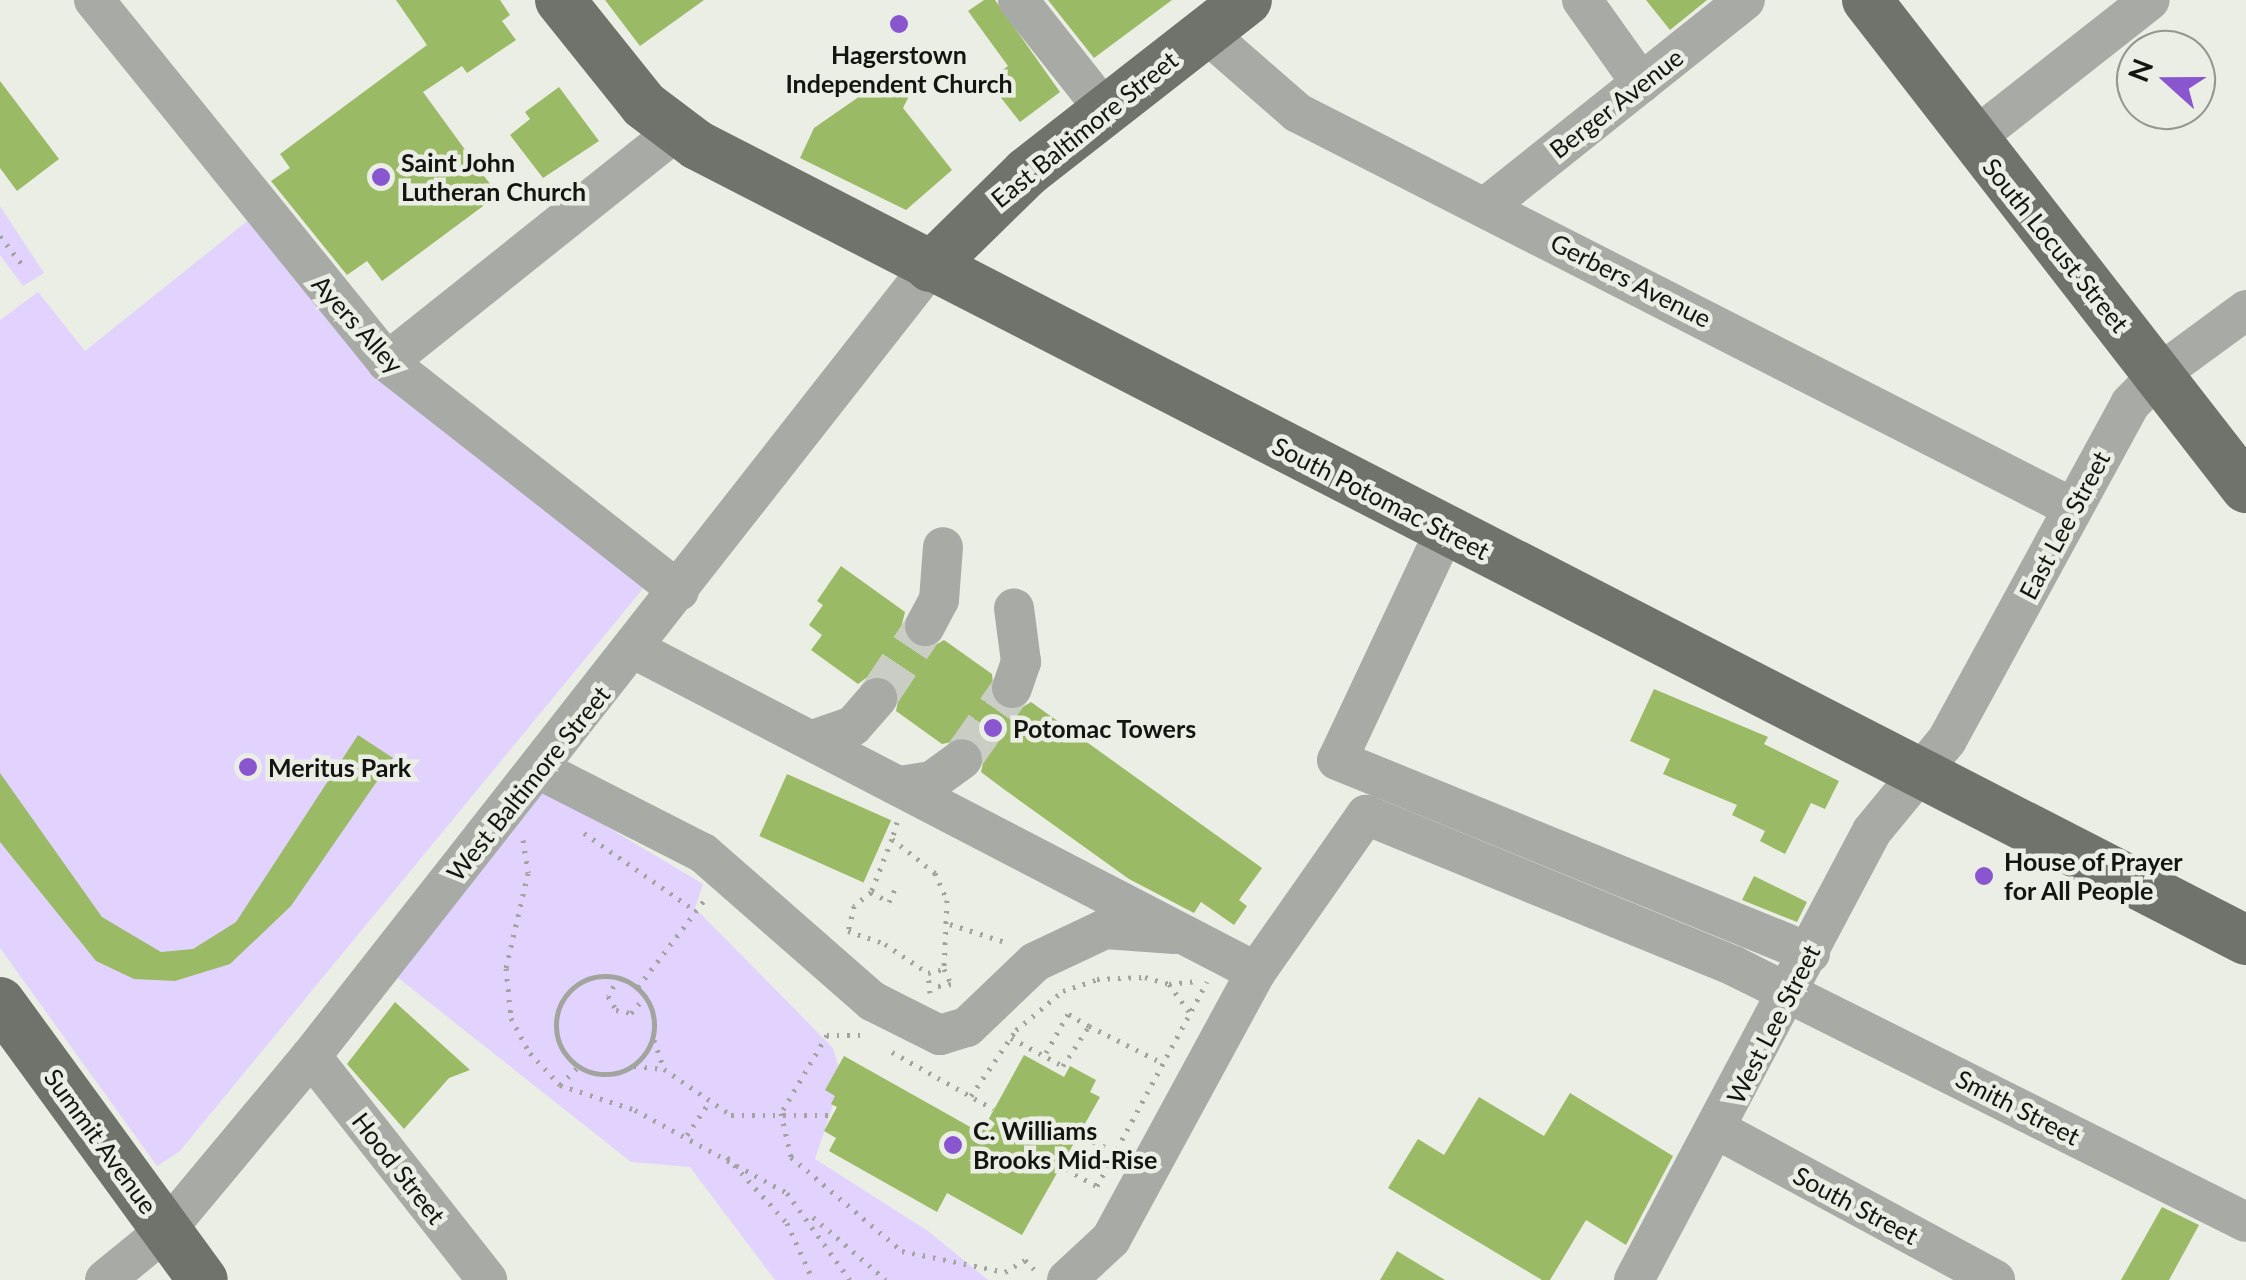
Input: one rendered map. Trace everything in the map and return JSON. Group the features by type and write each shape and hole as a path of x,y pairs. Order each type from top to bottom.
{"main road":[{"name":"South Potomac Street","path":"560,0 644,105 676,132 930,268 2246,940"},
{"name":"East Baltimore Street","path":"930,268 987,206 1246,0"},
{"name":"South Locust Street","path":"1867,0 2246,488"},
{"name":"Summit Avenue","path":"0,1002 203,1280"}],"street":[{"name":"Ayers Alley","path":"94,0 387,362 679,591"},
{"path":"1018,0 1105,110"},
{"path":"1582,0 1641,83"},
{"name":"Berger Avenue","path":"1487,206 1746,0"},
{"path":"1972,140 2150,0"},
{"name":"Gerbers Avenue","path":"1205,32 1298,113 2073,508"},
{"path":"387,362 676,132"},
{"name":"West Baltimore Street","path":"105,1280 166,1230 312,1056 930,268"},
{"name":"East Lee Street","path":"1921,774 1947,740 2130,404 2159,374 2246,310"},
{"path":"1445,531 1337,760 1810,953"},
{"path":"925,626 939,600 943,547"},
{"path":"1012,688 1021,662 1014,608"},
{"path":"634,649 814,740 899,804 1256,972 1111,1239 1066,1280"},
{"path":"814,740 853,726 877,698"},
{"path":"899,804 962,758"},
{"name":"West Lee Street","path":"1634,1280 1718,1130 1872,831 1921,774"},
{"path":"526,782 703,853 872,1001 940,1035 967,1028 1035,962 1105,929 1174,934"},
{"name":"Smith Street","path":"1256,972 1366,815 1790,993 2246,1222"},
{"name":"Hood Street","path":"312,1056 487,1280"},
{"name":"South Street","path":"1718,1130 1995,1280"}],"path":[{"path":"0,236 24,267"},
{"path":"526,782 528,873 506,968 507,994 520,1036 560,1085 723,1152 806,1212 886,1280"},
{"path":"899,804 892,840 872,892 854,906 848,931 885,944 928,973 933,987 914,1022"},
{"path":"578,828 696,911"},
{"path":"892,840 935,873 950,924 944,969 951,984 933,987"},
{"path":"638,987 727,872"},
{"path":"872,892 889,902 895,890"},
{"path":"950,924 992,942 1023,940"},
{"path":"928,973 944,969"},
{"path":"620,977 608,996 616,1010 631,1012 645,997"},
{"path":"664,1069 645,997 638,987 620,977 590,978 565,995 556,1034 578,1067 600,1075 634,1066 664,1069 708,1103 731,1115 834,1114"},
{"path":"971,1096 1010,1038 1062,992 1097,979 1145,977 1169,984 1208,980 1097,1186 1066,1169"},
{"path":"1169,984 1190,1013"},
{"path":"1044,1056 1068,1014 1163,1063"},
{"path":"1010,1038 1063,1066 1089,1026"},
{"path":"993,1109 850,1032 827,1035 781,1113 791,1157 902,1251 1005,1272 1025,1260 1044,1280"},
{"path":"634,1066 654,1036"},
{"path":"560,1085 578,1067"},
{"path":"687,1135 708,1103"},
{"path":"1083,1138 1116,1151"},
{"path":"723,1152 786,1224 813,1280"},
{"path":"806,1212 850,1280"}],"shaded area":[{"path":"0,206 44,273 23,286 0,255"},
{"name":"Meritus Park","path":"250,219 646,585 179,1152 157,1166 0,948 0,320 38,292 85,351"},
{"path":"542,788 703,884 695,908 833,1048 842,1078 815,1159 928,1231 988,1280 775,1280 690,1167 631,1162 392,973"}],"building":[{"name":"Saint John Lutheran Church","path":"396,0 500,0 510,15 502,21 516,40 467,73 462,66 423,92 498,195 382,281 367,261 347,275 271,181 290,168 280,154 427,45"},
{"path":"605,0 704,0 640,46"},
{"path":"984,0 995,0 1060,92 1020,122 988,81 1008,66 968,11"},
{"path":"1048,0 1172,0 1094,58"},
{"path":"1646,0 1707,0 1670,30"},
{"path":"886,78 912,90 903,108 952,170 906,210 800,158 814,128"},
{"path":"0,81 59,159 17,191 0,168"},
{"name":"Saint John Lutheran Church","path":"559,87 599,141 543,178 510,135 530,119 525,112"},
{"name":"Potomac Towers","path":"841,566 905,612 901,628 913,646 927,650 944,640 992,674 995,704 1016,711 1031,702 1262,868 1239,900 1247,906 1234,925 1201,902 1194,913 1129,879 1005,790 981,772 985,755 972,738 942,744 896,711 900,691 892,679 870,675 858,684 811,650 822,635 809,625 823,605 817,601"},
{"path":"1654,689 1768,737 1764,744 1839,781 1825,809 1811,803 1785,854 1760,841 1765,831 1732,815 1737,805 1663,774 1670,759 1630,741"},
{"path":"358,735 393,758 291,906 230,964 175,981 134,979 96,961 0,842 0,773 102,917 161,952 193,949 236,922"},
{"path":"787,774 891,820 863,882 759,836"},
{"path":"1754,876 1807,902 1797,922 1742,900"},
{"path":"395,1002 470,1070 449,1078 404,1129 347,1064"},
{"name":"C. Williams Brooks Mid‐Rise","path":"1024,1055 1064,1077 1070,1066 1096,1080 1090,1092 1100,1097 1022,1235 947,1193 937,1212 829,1151 836,1138 824,1131 837,1107 831,1104 835,1096 825,1090 844,1056 981,1133"},
{"path":"1570,1093 1673,1156 1626,1245 1586,1220 1550,1280 1542,1280 1388,1188 1418,1139 1444,1155 1479,1097 1544,1136"},
{"path":"2162,1207 2199,1225 2169,1280 2121,1280"},
{"path":"1397,1251 1445,1280 1380,1280"}],"tunnel":[{"path":"877,698 925,626"},
{"path":"962,759 1012,688"}],"place":[{"name":"Hagerstown Independent Church","path":"899,24"},
{"name":"Saint John Lutheran Church","path":"381,177"},
{"name":"Potomac Towers","path":"993,728"},
{"name":"Meritus Park","path":"248,767"},
{"name":"House of Prayer for All People","path":"1984,876"},
{"name":"C. Williams Brooks Mid‐Rise","path":"953,1145"}]}
